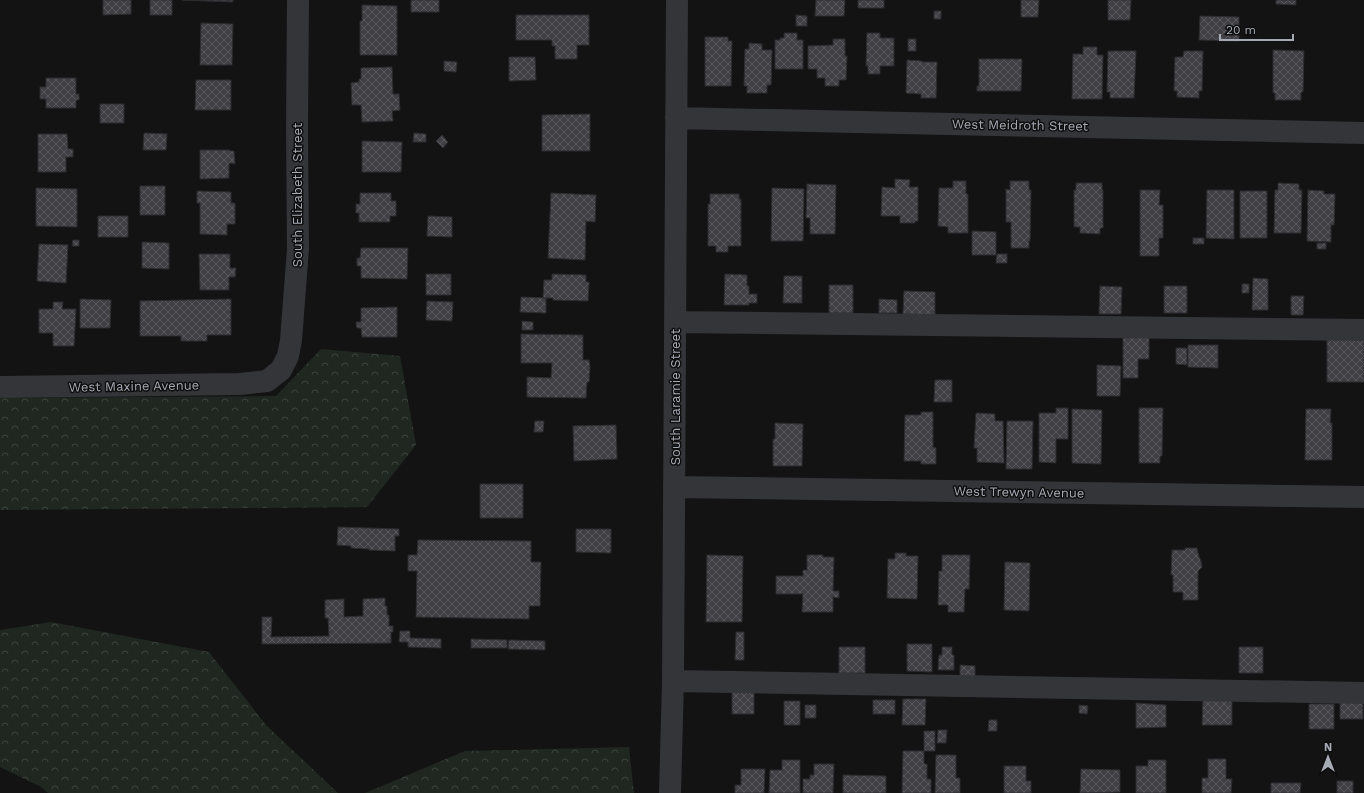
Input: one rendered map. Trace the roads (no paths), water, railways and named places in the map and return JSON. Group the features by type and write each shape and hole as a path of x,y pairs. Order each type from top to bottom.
{"street":[{"name":"South Elizabeth Street","path":"267,381 281,370 288,356 294,309 298,249 298,0"},
{"name":"South Laramie Street","path":"670,793 674,681 677,0"},
{"name":"West Meidroth Street","path":"676,118 1364,133"},
{"path":"675,322 1364,330"},
{"name":"West Maxine Avenue","path":"0,387 240,384 267,381"},
{"name":"West Trewyn Avenue","path":"674,487 1364,497"},
{"path":"674,681 1364,694"}]}
